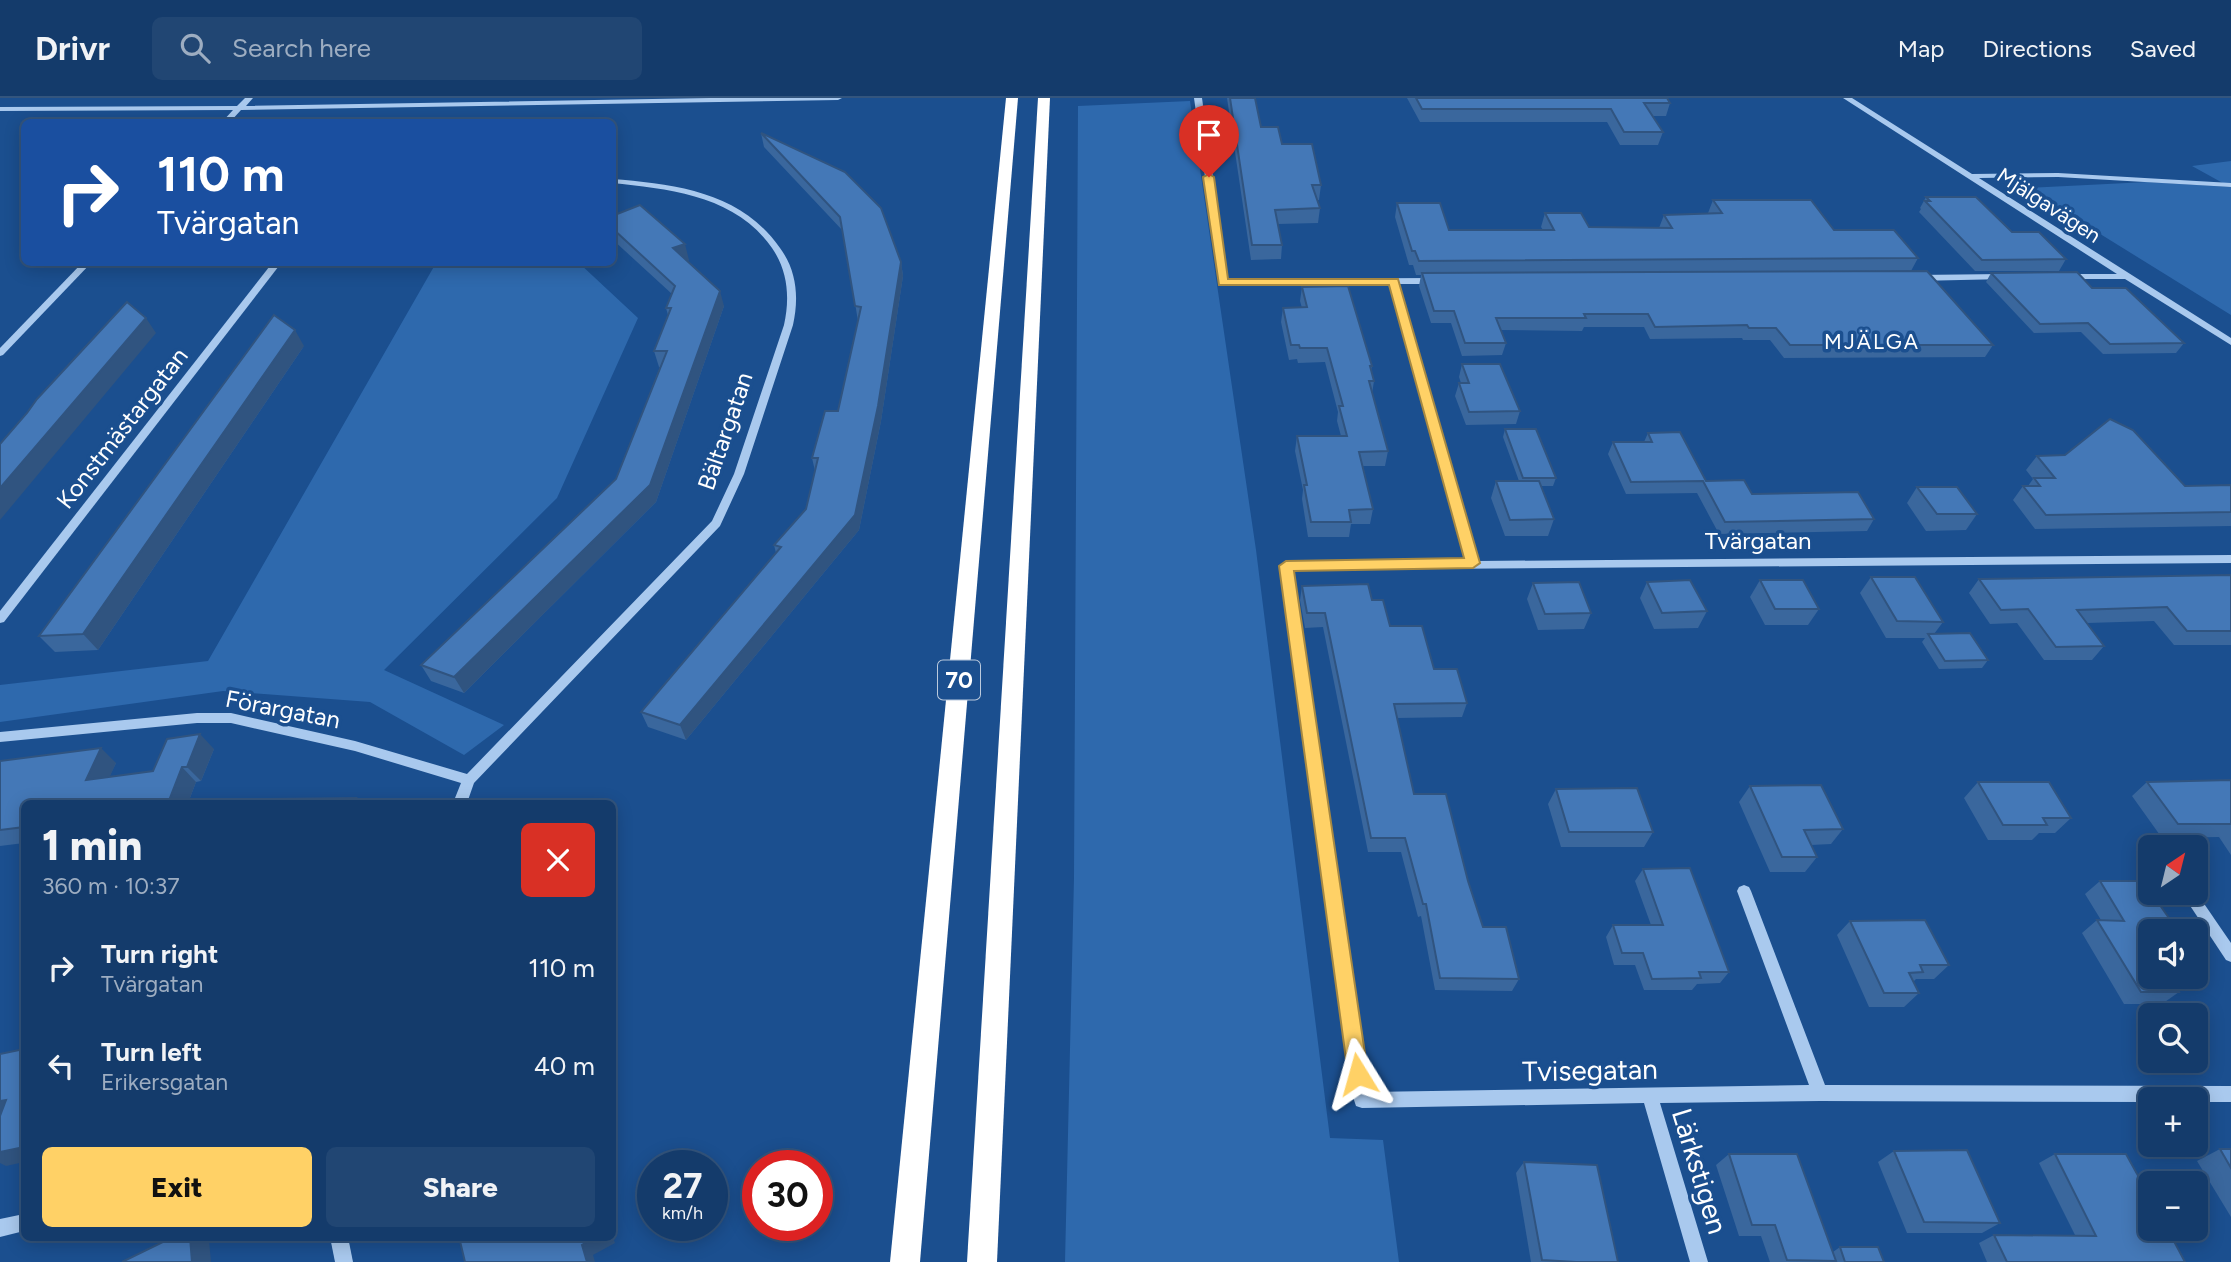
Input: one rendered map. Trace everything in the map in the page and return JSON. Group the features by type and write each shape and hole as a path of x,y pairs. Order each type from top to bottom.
{"highway":[{"name":"70","path":"905,1262 1012,98"},
{"name":"70","path":"982,1262 1044,98"}],"street":[{"path":"229,119 249,98"},
{"path":"0,109 240,108 838,98"},
{"path":"1198,98 1223,282 1449,281"},
{"name":"Mjälgavägen","path":"1847,98 2231,342"},
{"path":"1972,176 2058,174 2231,184"},
{"name":"Bältargatan","path":"461,800 469,780 716,523 732,494 792,306 788,268 771,237 748,217 718,201 684,190 616,181"},
{"path":"0,353 84,266"},
{"name":"Konstmästargatan","path":"0,620 275,266"},
{"path":"2057,277 2126,276"},
{"path":"1905,278 2015,277"},
{"path":"1394,282 1473,563"},
{"name":"Tvärgatan","path":"1362,1100 1286,566 2231,559"},
{"name":"Förargatan","path":"0,737 197,718 232,718 355,746 469,780"},
{"path":"1744,891 1820,1093"},
{"path":"2197,905 2231,955"},
{"name":"Tvisegatan","path":"1362,1100 1820,1093 2231,1094"},
{"name":"Lärkstigen","path":"1650,1096 1699,1262"},
{"path":"0,1228 21,1224"},
{"path":"340,1241 344,1262"}],"shaded area":[{"path":"1190,101 1256,550 1330,1138 1383,1140 1399,1262 1065,1262 1074,878 1078,106"},
{"path":"2231,161 2231,315 2026,188 2147,182 2230,187 2192,166"},
{"path":"434,266 582,266 638,318 557,498 384,670 504,725 464,755 370,702 223,691 0,722 0,685 208,661"}],"building":[{"path":"1230,98 1255,98 1261,127 1278,127 1282,144 1312,144 1321,185 1312,185 1320,208 1275,210 1282,245 1252,245"},
{"path":"1416,98 1667,98 1670,103 1644,103 1663,132 1624,132 1611,109 1422,109"},
{"path":"761,133 845,172 881,208 901,262 878,406 855,515 680,725 641,712 781,547 774,545 806,509 818,458 812,458 825,411 838,411 861,307 855,306 840,217"},
{"path":"1926,197 1976,197 2012,232 2039,232 2066,259 1982,260 1925,201 1930,201"},
{"path":"1713,200 1811,200 1834,230 1894,230 1918,258 1419,261 1415,251 1412,251 1397,203 1440,203 1449,230 1554,230 1545,213 1581,213 1589,227 1672,228 1664,215 1722,213"},
{"path":"640,205 685,244 673,248 720,291 650,485 454,677 421,665 616,479 667,351 654,351 671,308 666,308 675,286 616,232 616,214"},
{"path":"1927,271 1993,345 1790,345 1776,328 1749,328 1747,325 1655,327 1648,314 1584,314 1586,318 1496,318 1506,343 1465,343 1454,311 1434,311 1422,273"},
{"path":"2077,272 2092,288 2126,288 2184,343 2110,344 2088,323 2040,324 1991,273"},
{"path":"1348,286 1372,366 1374,381 1369,381 1388,451 1359,452 1373,509 1349,510 1351,522 1311,522 1297,436 1347,436 1339,406 1343,406 1327,348 1300,348 1299,345 1291,345 1283,308 1307,307 1302,287"},
{"path":"127,302 146,318 0,488 0,444 37,399"},
{"path":"274,315 295,330 83,634 39,636"},
{"path":"1462,364 1500,364 1520,411 1469,412 1459,383 1469,383"},
{"path":"2110,419 2133,430 2185,486 2231,485 2231,512 2046,515 2023,486 2040,486 2034,478 2055,478 2037,456 2065,455"},
{"path":"1505,429 1536,429 1556,478 1523,478"},
{"path":"1680,432 1706,481 1744,480 1752,494 1858,492 1874,519 1725,522 1703,481 1631,482 1613,442 1652,442 1648,433"},
{"path":"1496,481 1539,481 1554,519 1510,520"},
{"path":"1917,487 1957,487 1977,514 1937,514"},
{"path":"2231,575 2231,631 2187,631 2167,607 2077,610 2104,646 2056,647 2028,609 2001,610 1979,579"},
{"path":"1871,577 1915,577 1943,622 1897,621"},
{"path":"1690,580 1707,611 1662,613 1647,582"},
{"path":"1760,580 1803,580 1819,609 1775,609"},
{"path":"1579,582 1591,613 1545,614 1533,583"},
{"path":"1368,584 1372,600 1383,600 1390,626 1422,626 1434,669 1457,669 1467,703 1394,704 1414,794 1446,794 1468,881 1483,927 1506,927 1519,979 1440,978 1426,904 1423,904 1405,838 1371,838 1325,613 1307,613 1302,586"},
{"path":"1970,633 1988,660 1945,661 1928,634"},
{"path":"200,734 187,767 182,767 169,800 21,800 21,827 0,830 0,761 101,748 86,780 153,771 167,739"},
{"path":"2231,780 2231,824 2178,824 2147,782"},
{"path":"1978,782 2049,782 2071,818 2043,818 2047,825 2003,825"},
{"path":"1821,785 1843,829 1804,830 1817,857 1782,857 1750,786"},
{"path":"1637,788 1653,832 1569,832 1556,789"},
{"path":"356,798 355,800 269,799"},
{"path":"1690,868 1729,972 1699,972 1701,978 1652,979 1643,953 1622,953 1613,925 1663,925 1643,869"},
{"path":"2100,881 2138,881 2138,905 2160,905 2170,919 2138,919 2138,987 2097,920 2124,921"},
{"path":"1925,920 1949,965 1920,965 1923,972 1909,973 1919,993 1884,993 1850,921"},
{"path":"2139,989 2177,989 2179,992 2141,992"},
{"path":"21,1050 21,1148 0,1152 0,1116 6,1100 0,1101 0,1054"},
{"path":"2220,1149 2231,1149 2231,1168"},
{"path":"1967,1150 2000,1223 1924,1222 1894,1151"},
{"path":"1729,1154 1797,1154 1836,1261 1787,1260 1775,1225 1752,1225"},
{"path":"2055,1154 2126,1154 2138,1176 2138,1241 2174,1241 2185,1262 2007,1262 1994,1235 2096,1236"},
{"path":"1524,1162 1597,1165 1618,1262 1542,1260"},
{"path":"165,1241 190,1241 192,1262 122,1262"},
{"path":"460,1241 588,1241 582,1245 587,1262 465,1262"},
{"path":"1840,1247 1878,1247 1884,1262 1845,1262"}],"district":[{"name":"MJÄLGA","path":"1872,341"}],"route":[{"path":"1209,177 1223,282 1394,282 1473,563 1286,566 1358,1074"}]}
